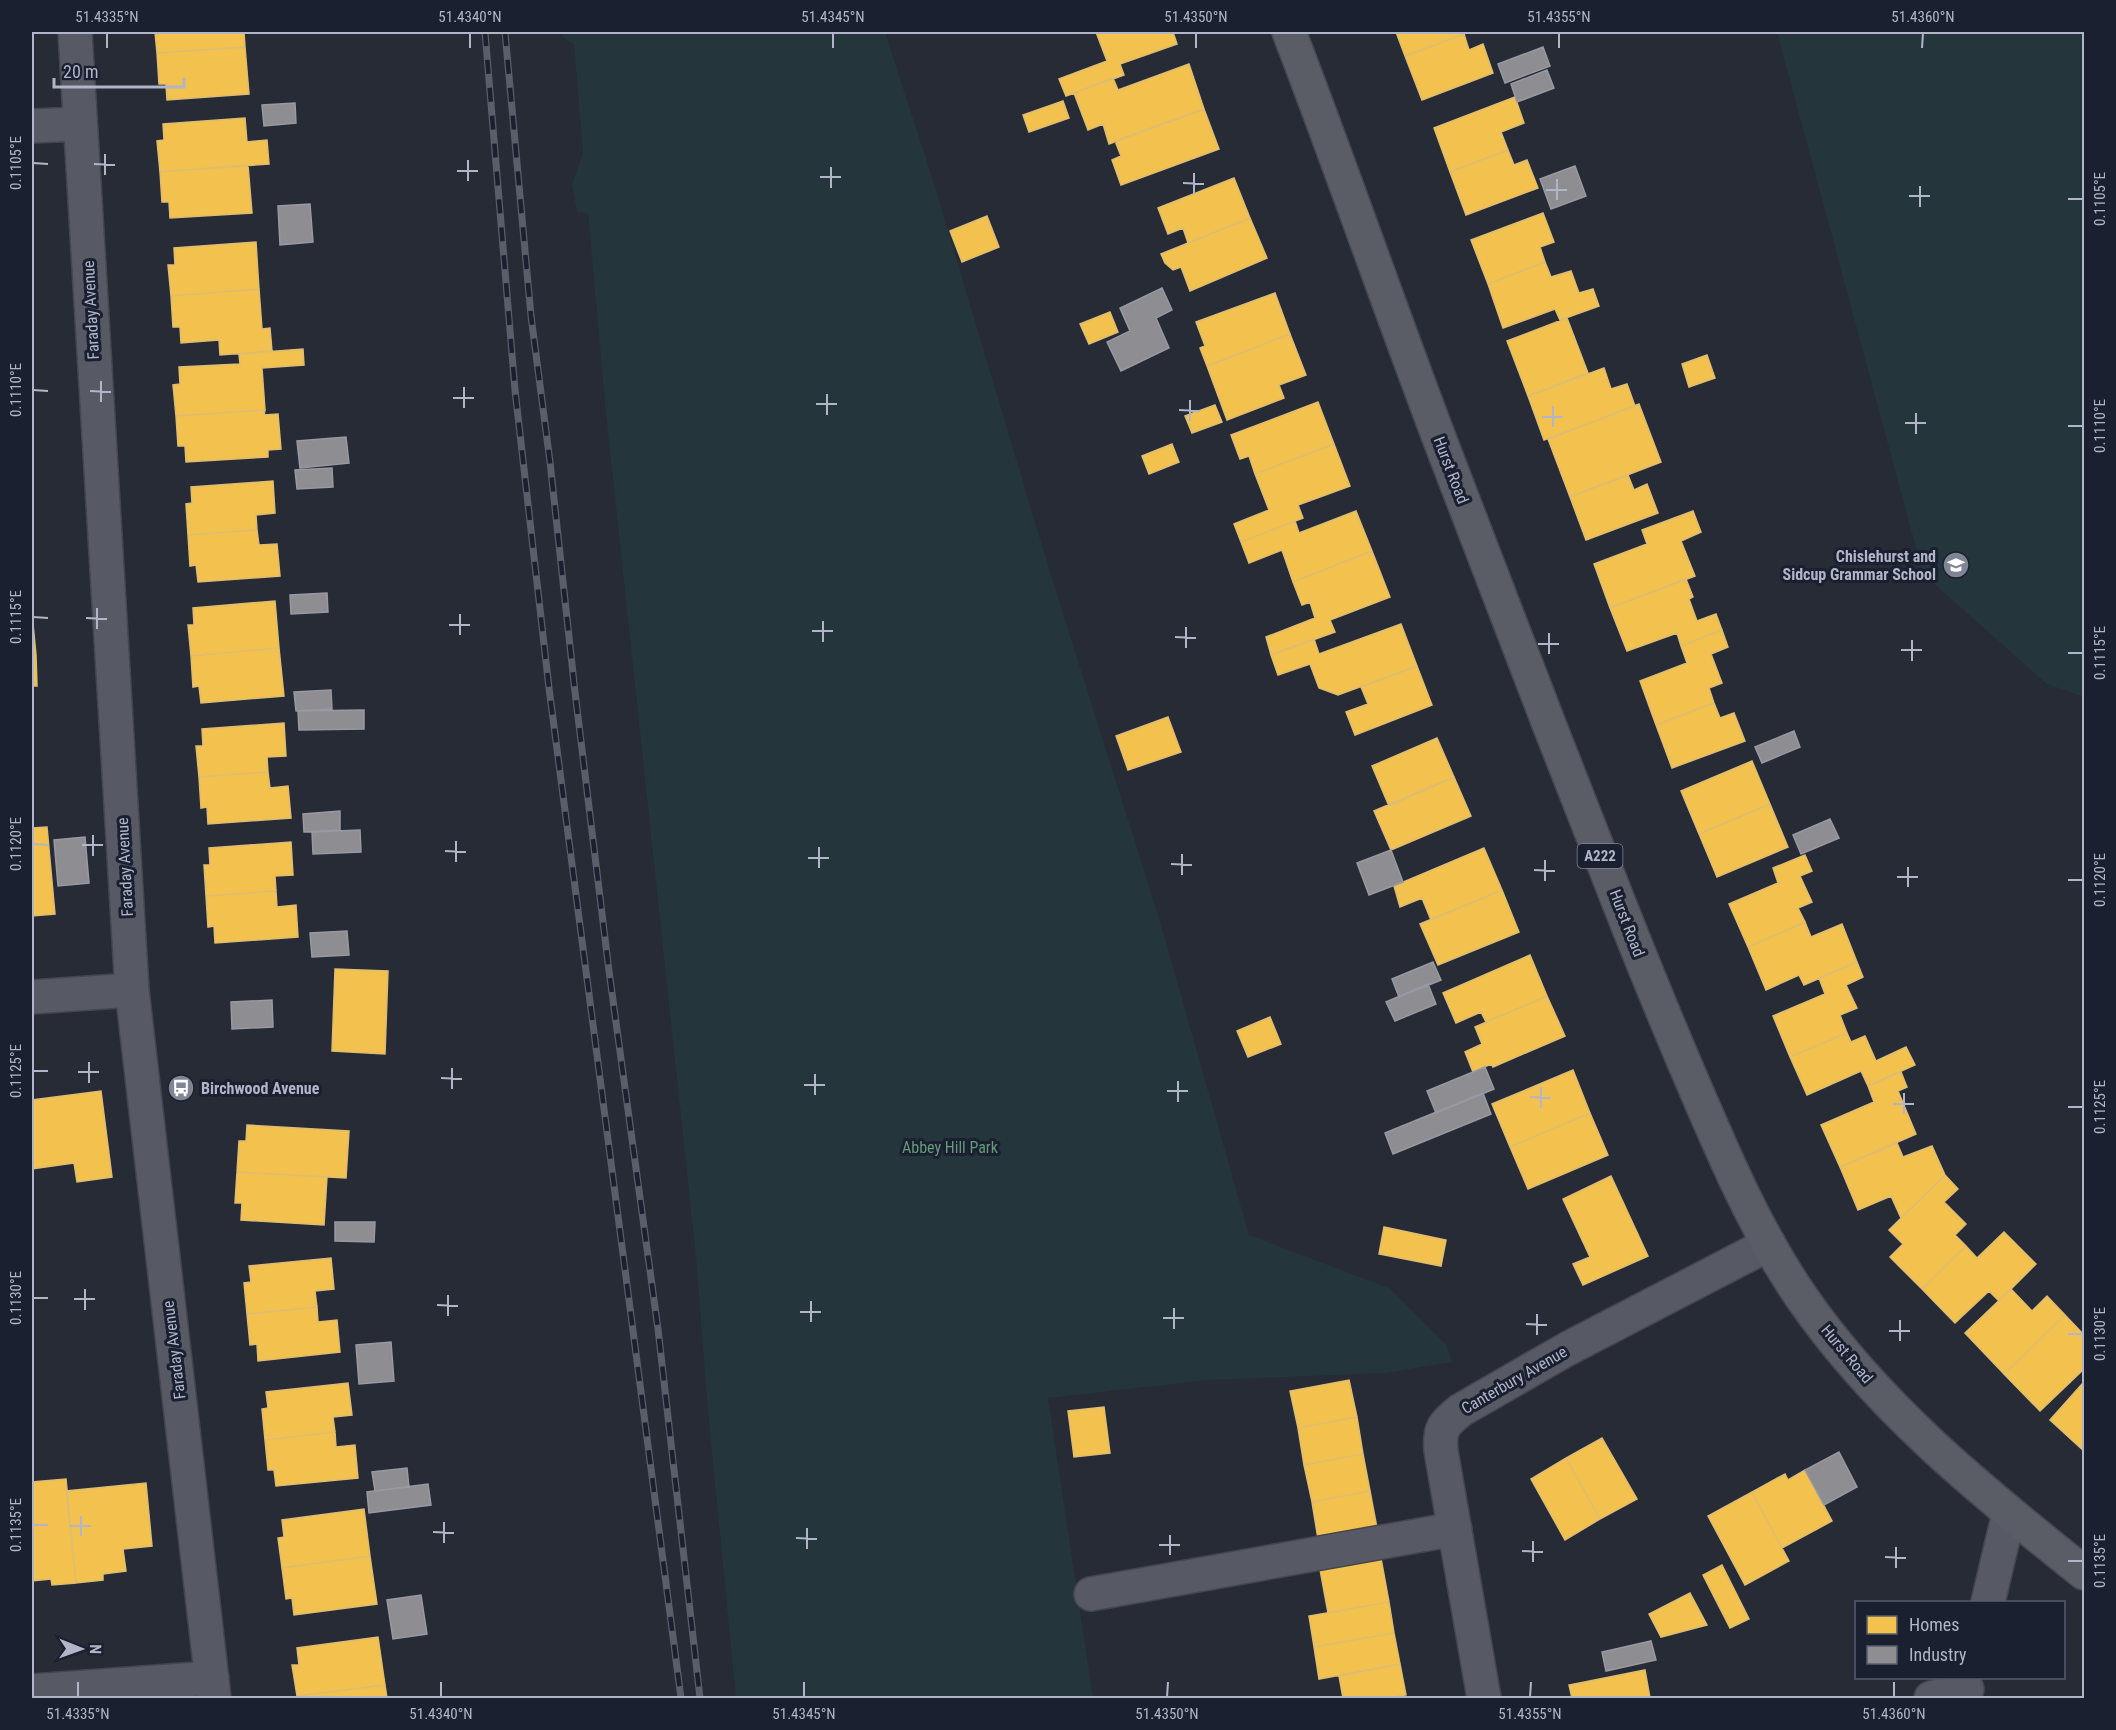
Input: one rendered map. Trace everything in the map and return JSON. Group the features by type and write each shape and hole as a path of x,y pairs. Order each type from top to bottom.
{"main road":[{"name":"Hurst Road","path":"1289,32 1446,457 1638,953 1719,1144 1769,1244 1801,1296 1854,1364 1897,1411 1959,1470 2085,1573"}],"street":[{"name":"Faraday Avenue","path":"75,32 132,990 213,1688"},
{"path":"32,126 80,124"},
{"path":"32,997 132,990"},
{"name":"Canterbury Avenue","path":"1484,1698 1441,1451 1440,1435 1447,1421 1461,1410 1567,1349 1769,1244"},
{"path":"1988,1601 2009,1513"},
{"path":"1091,1594 1455,1529"},
{"path":"32,1691 213,1688"},
{"path":"1931,1698 1968,1688"}],"green space":[{"name":"Abbey Hill Park","path":"565,32 885,32 934,184 1049,569 1159,918 1249,1235 1389,1288 1447,1346 1452,1362 1385,1373 1208,1380 1048,1398 1093,1698 736,1698 708,1411 696,1257 606,413 588,213 577,212 572,185 583,153 574,45 562,36"},
{"path":"1777,32 2084,32 2084,697 2047,684 1923,574"}],"building: Homes":[{"path":"155,32 244,32 245,47 157,53"},
{"path":"1096,32 1173,32 1177,44 1120,64 1124,75 1066,96 1059,79 1107,61"},
{"path":"1396,32 1462,32 1464,34 1405,56"},
{"path":"1464,34 1469,50 1483,44 1493,73 1422,100 1405,56"},
{"path":"245,47 249,94 167,100 166,84 159,84 157,53"},
{"path":"1189,64 1204,109 1109,144 1103,124 1088,130 1074,93 1113,78 1118,90"},
{"path":"1515,97 1524,123 1501,132 1508,150 1450,172 1434,128"},
{"path":"1063,101 1069,118 1029,132 1023,115"},
{"path":"1204,109 1219,149 1121,185 1112,160 1121,156 1115,141"},
{"path":"245,118 247,142 267,140 269,164 160,172 157,141 164,140 163,124"},
{"path":"1508,150 1514,165 1527,160 1538,188 1466,215 1450,172"},
{"path":"248,165 252,213 170,218 169,202 162,202 160,172"},
{"path":"1234,178 1250,218 1188,243 1183,228 1168,234 1158,208"},
{"path":"1543,213 1554,242 1540,247 1545,262 1488,284 1471,240"},
{"path":"987,216 999,247 962,262 950,231"},
{"path":"1250,218 1267,258 1190,291 1181,267 1173,270 1165,263 1161,254"},
{"path":"256,242 259,289 171,296 168,265 175,265 174,248"},
{"path":"1545,262 1551,277 1571,271 1579,293 1593,289 1599,306 1560,320 1555,309 1503,328 1488,284"},
{"path":"259,289 262,329 270,328 272,351 220,355 219,340 181,343 180,327 173,327 171,296"},
{"path":"1275,293 1290,334 1207,366 1200,348 1205,346 1196,322"},
{"path":"1110,312 1118,332 1089,344 1080,324"},
{"path":"1567,318 1588,373 1528,396 1507,341"},
{"path":"1290,334 1306,375 1279,385 1284,398 1227,420 1207,366"},
{"path":"303,349 304,365 262,368 265,410 176,416 173,385 180,384 179,367 240,364 239,354"},
{"path":"1707,355 1715,378 1689,387 1682,364"},
{"path":"1604,368 1611,389 1627,384 1635,406 1544,440 1528,396"},
{"path":"1318,402 1334,444 1255,474 1249,456 1240,459 1231,435"},
{"path":"1639,404 1661,462 1570,497 1548,439"},
{"path":"1215,405 1222,422 1192,433 1185,416"},
{"path":"265,410 264,415 278,414 281,449 268,450 268,457 186,462 185,446 178,446 176,416"},
{"path":"1172,444 1179,462 1149,474 1142,456"},
{"path":"1334,444 1350,486 1298,505 1303,518 1241,542 1234,524 1269,510 1255,474"},
{"path":"1628,475 1634,490 1647,484 1658,513 1586,540 1570,497"},
{"path":"273,481 275,513 256,515 257,530 188,535 186,504 192,503 191,487"},
{"path":"1356,511 1372,551 1293,582 1282,550 1249,563 1241,542 1295,521 1299,533"},
{"path":"1693,511 1701,532 1681,541 1695,576 1610,608 1594,564 1647,544 1642,530"},
{"path":"257,530 259,545 277,544 280,576 198,582 196,565 190,566 188,535"},
{"path":"1372,551 1390,597 1330,620 1335,632 1271,655 1266,637 1315,618 1310,602 1302,605 1293,582"},
{"path":"1686,579 1693,597 1689,599 1697,621 1716,614 1722,630 1681,646 1677,633 1627,651 1610,608"},
{"path":"275,601 279,648 191,656 188,625 194,625 193,608"},
{"path":"33,624 36,655 32,655"},
{"path":"1401,624 1417,666 1338,695 1319,688 1310,664 1278,675 1271,655 1314,639 1319,654"},
{"path":"1722,630 1728,647 1711,654 1722,683 1709,688 1714,703 1656,725 1640,681 1687,663 1681,646"},
{"path":"279,648 284,696 201,703 199,686 193,687 191,656"},
{"path":"32,655 36,655 37,686 32,686"},
{"path":"1417,666 1432,705 1355,735 1346,712 1368,704 1361,687"},
{"path":"1714,703 1720,718 1734,713 1745,741 1672,768 1656,725"},
{"path":"1168,717 1181,752 1128,770 1116,736"},
{"path":"284,723 286,756 267,757 268,772 199,777 196,746 203,746 202,729"},
{"path":"1437,738 1454,777 1389,806 1372,766"},
{"path":"1752,761 1770,804 1699,834 1681,791"},
{"path":"268,772 270,788 288,786 291,818 208,824 207,807 201,808 199,777"},
{"path":"1454,777 1471,816 1391,850 1374,811"},
{"path":"1770,804 1788,847 1717,877 1699,834"},
{"path":"47,827 55,914 32,916 32,828"},
{"path":"291,842 293,875 275,876 276,891 206,896 204,865 210,865 209,848"},
{"path":"1484,848 1502,890 1431,920 1422,898 1400,907 1394,886"},
{"path":"1805,855 1812,871 1800,876 1812,902 1798,908 1805,922 1748,947 1729,904 1778,883 1773,868"},
{"path":"1502,890 1519,932 1438,965 1420,924"},
{"path":"276,891 277,907 296,905 298,937 215,943 214,926 208,927 206,896"},
{"path":"1805,922 1811,937 1842,924 1857,962 1804,985 1799,975 1766,990 1748,947"},
{"path":"1530,955 1547,996 1486,1022 1481,1012 1456,1023 1443,993"},
{"path":"1857,962 1863,977 1846,985 1857,1008 1840,1015 1847,1033 1790,1057 1773,1016 1825,994 1819,978"},
{"path":"335,969 388,971 385,1054 332,1051"},
{"path":"1547,996 1565,1036 1493,1067 1491,1064 1473,1072 1465,1052 1482,1044 1475,1027"},
{"path":"1270,1017 1281,1044 1248,1057 1237,1031"},
{"path":"1847,1033 1851,1042 1865,1036 1876,1061 1906,1047 1915,1065 1868,1086 1861,1071 1807,1095 1790,1057"},
{"path":"1573,1070 1590,1113 1510,1147 1492,1104"},
{"path":"1901,1072 1907,1087 1898,1091 1916,1134 1840,1167 1821,1125 1874,1102 1868,1086"},
{"path":"101,1091 112,1177 77,1182 74,1163 32,1169 32,1100"},
{"path":"1590,1113 1608,1155 1528,1189 1510,1147"},
{"path":"247,1125 349,1131 346,1178 237,1172 239,1141 246,1141"},
{"path":"1897,1143 1903,1157 1932,1146 1945,1175 1901,1218 1891,1196 1858,1210 1840,1167"},
{"path":"237,1172 327,1177 324,1225 241,1220 242,1203 235,1203"},
{"path":"1945,1175 1958,1189 1944,1202 1966,1224 1955,1235 1966,1246 1922,1289 1890,1257 1903,1244 1889,1230"},
{"path":"1611,1176 1648,1256 1583,1285 1573,1264 1590,1257 1563,1199"},
{"path":"1384,1227 1446,1240 1441,1266 1379,1254"},
{"path":"2004,1232 2036,1264 1999,1301 1989,1291 1955,1323 1922,1289 1966,1246 1977,1258"},
{"path":"331,1258 334,1289 315,1291 317,1307 247,1314 244,1283 251,1282 249,1266"},
{"path":"2011,1289 2032,1311 2047,1296 2065,1315 2004,1374 1965,1333"},
{"path":"317,1307 318,1322 337,1320 340,1352 258,1361 257,1344 250,1345 247,1314"},
{"path":"2065,1315 2084,1335 2084,1369 2040,1411 2004,1374"},
{"path":"1349,1380 1357,1417 1298,1428 1290,1391"},
{"path":"348,1383 352,1415 333,1417 335,1432 265,1440 262,1409 268,1408 266,1392"},
{"path":"2082,1384 2084,1386 2084,1451 2050,1420"},
{"path":"1104,1407 1110,1453 1074,1457 1068,1411"},
{"path":"1357,1417 1363,1454 1304,1465 1298,1428"},
{"path":"335,1432 336,1447 355,1445 358,1478 276,1486 274,1470 268,1470 265,1440"},
{"path":"1602,1438 1637,1499 1600,1519 1566,1458"},
{"path":"1363,1454 1370,1491 1312,1502 1304,1465"},
{"path":"1566,1458 1600,1519 1565,1540 1531,1479"},
{"path":"1805,1470 1832,1521 1782,1548 1752,1492 1785,1474 1788,1480"},
{"path":"66,1479 76,1583 52,1585 51,1579 32,1581 32,1482"},
{"path":"146,1483 152,1546 123,1549 126,1571 103,1574 103,1580 76,1583 66,1491"},
{"path":"1370,1491 1377,1528 1318,1539 1312,1502"},
{"path":"1752,1492 1789,1561 1745,1585 1708,1516"},
{"path":"364,1509 370,1556 282,1568 278,1538 284,1537 282,1520"},
{"path":"1380,1553 1389,1602 1328,1613 1319,1564"},
{"path":"370,1556 377,1604 294,1615 292,1598 286,1599 282,1568"},
{"path":"1722,1565 1749,1619 1730,1628 1703,1575"},
{"path":"1690,1593 1707,1625 1661,1637 1649,1614"},
{"path":"1389,1602 1394,1633 1314,1647 1309,1616"},
{"path":"1394,1633 1400,1664 1319,1679 1314,1647"},
{"path":"378,1637 385,1685 297,1696 292,1665 299,1665 297,1648"},
{"path":"1400,1664 1406,1695 1387,1698 1343,1698 1339,1676"},
{"path":"1645,1670 1650,1698 1572,1698 1569,1685"},
{"path":"385,1685 387,1698 297,1698 297,1696"}],"building: Industry":[{"path":"1543,47 1550,66 1505,83 1498,64"},
{"path":"1547,70 1554,88 1517,102 1511,84"},
{"path":"295,103 296,123 264,126 262,105"},
{"path":"1575,166 1586,196 1551,209 1540,179"},
{"path":"310,204 313,242 280,245 278,206"},
{"path":"1162,288 1172,310 1156,318 1169,348 1121,371 1107,342 1130,331 1120,308"},
{"path":"346,437 349,463 300,468 297,441"},
{"path":"332,468 333,487 297,489 295,470"},
{"path":"327,593 328,612 291,614 290,595"},
{"path":"331,690 332,709 296,711 294,692"},
{"path":"364,710 364,729 299,730 298,711"},
{"path":"1794,731 1800,747 1762,763 1755,747"},
{"path":"340,811 340,830 304,832 303,814"},
{"path":"1830,819 1839,838 1801,854 1793,835"},
{"path":"360,830 361,852 313,854 312,832"},
{"path":"85,837 89,883 58,886 54,840"},
{"path":"1391,850 1403,882 1369,895 1357,863"},
{"path":"347,931 349,955 312,957 310,933"},
{"path":"1433,962 1441,980 1399,997 1392,979"},
{"path":"1428,984 1436,1004 1395,1021 1386,1002"},
{"path":"272,1000 273,1027 232,1029 231,1002"},
{"path":"1485,1067 1494,1089 1436,1113 1427,1091"},
{"path":"1483,1093 1491,1114 1393,1154 1385,1133"},
{"path":"335,1222 375,1222 374,1242 335,1241"},
{"path":"391,1342 394,1381 359,1384 356,1345"},
{"path":"1839,1452 1857,1487 1824,1505 1805,1470"},
{"path":"407,1468 409,1487 375,1491 372,1472"},
{"path":"428,1484 431,1505 369,1513 367,1492"},
{"path":"421,1595 427,1634 393,1639 387,1600"},
{"path":"1651,1641 1656,1660 1606,1671 1602,1652"}],"railway":[{"path":"485,32 515,390 549,688 681,1698"},
{"path":"505,32 531,316 550,462 575,692 609,971 658,1329 700,1698"}],"place":[{"name":"Chislehurst and Sidcup Grammar School","path":"1956,565"},
{"name":"Birchwood Avenue","path":"181,1088"}]}
